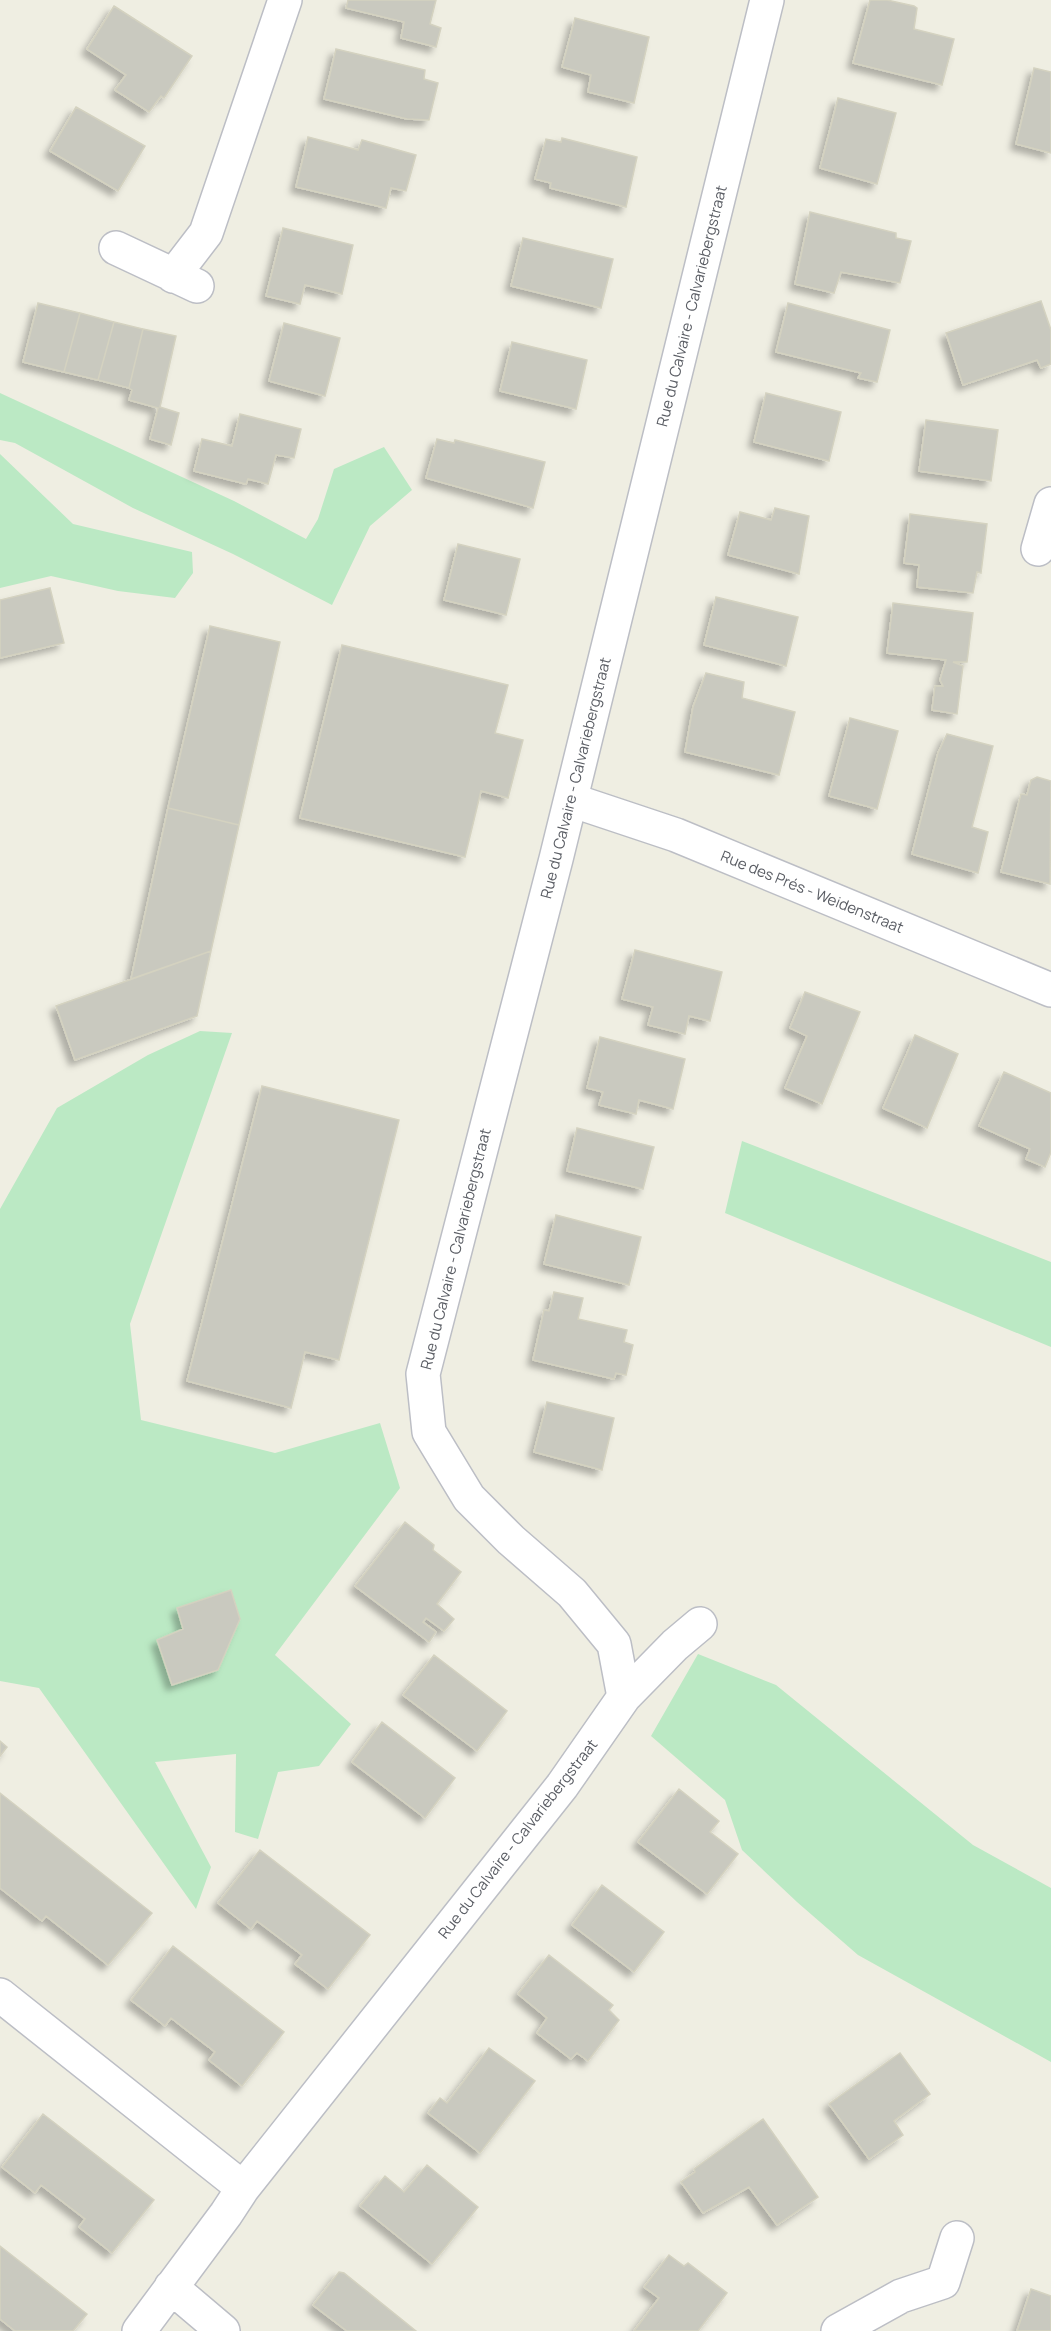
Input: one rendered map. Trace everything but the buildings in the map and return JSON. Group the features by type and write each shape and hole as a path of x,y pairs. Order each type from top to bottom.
{"street":[{"path":"116,249 185,281 206,233 285,0"},
{"name":"Rue du Calvaire - Calvariebergstraat","path":"139,2331 243,2188 562,1786 624,1697 614,1644 572,1593 511,1540 469,1497 429,1432 423,1374 571,800 767,0"},
{"path":"1038,549 1051,504"},
{"name":"Rue des Prés - Weidenstraat","path":"571,800 676,835 1051,990"},
{"path":"624,1697 675,1645 700,1624"},
{"path":"0,1995 243,2188"},
{"path":"838,2331 901,2296 943,2282 957,2238"},
{"path":"171,2287 223,2331"}],"green space":[{"path":"0,393 234,501 306,539 318,519 334,469 384,447 412,490 370,526 332,605 233,554 133,508 15,443 0,440"},
{"path":"0,454 73,524 192,552 193,573 175,598 118,591 51,576 0,588"},
{"path":"200,1031 232,1033 130,1324 141,1420 275,1453 380,1423 400,1488 275,1655 351,1724 319,1766 278,1772 258,1839 235,1832 236,1754 155,1762 211,1867 196,1909 39,1688 0,1681 0,1209 57,1108 148,1055"},
{"path":"742,1141 1051,1262 1051,1347 725,1213"},
{"path":"698,1654 776,1685 973,1845 1051,1888 1051,2062 858,1955 742,1850 725,1800 651,1736"}]}
